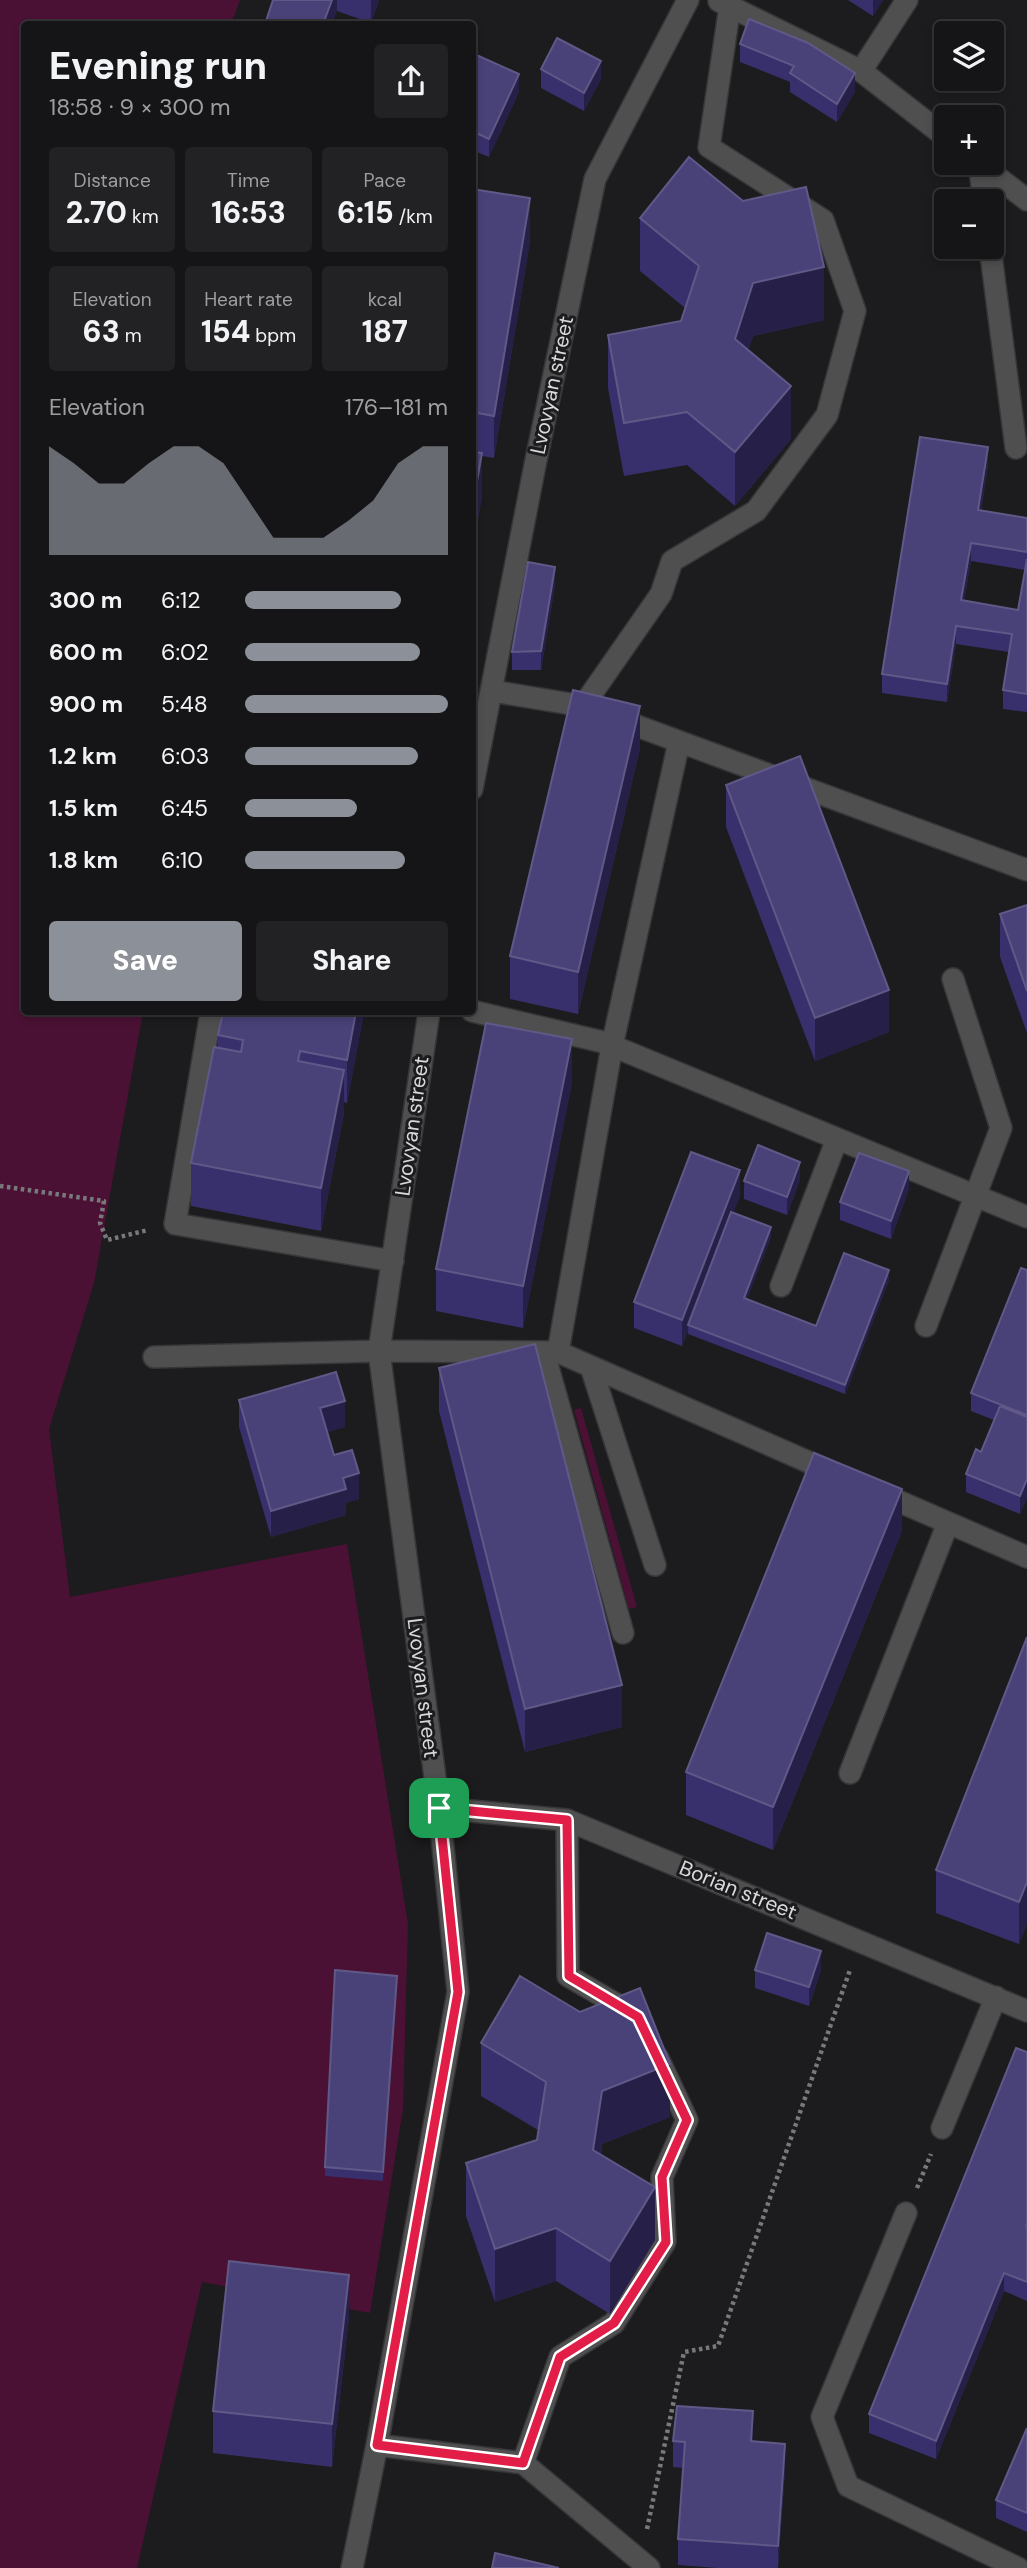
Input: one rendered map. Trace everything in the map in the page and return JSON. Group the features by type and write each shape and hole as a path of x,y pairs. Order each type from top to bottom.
{"street":[{"name":"Lvovyan street","path":"476,769 595,179 686,0"},
{"path":"861,71 907,0"},
{"path":"583,706 661,594 672,561 756,511 827,415 855,311 823,220 709,147 723,3 861,71 934,128"},
{"path":"995,175 1027,200"},
{"path":"992,259 1016,448"},
{"path":"492,691 583,706 1027,870"},
{"path":"623,1633 551,1353 612,1045 679,742"},
{"path":"926,1326 1001,1128 953,979"},
{"path":"476,1012 612,1045 1027,1217"},
{"path":"210,1015 175,1224 393,1261"},
{"name":"Lvovyan street","path":"352,2568 377,2445 458,1992 439,1808 379,1352 429,1015"},
{"path":"781,1286 837,1139"},
{"path":"154,1357 379,1352 551,1353 591,1367 1027,1557"},
{"path":"591,1367 655,1565"},
{"path":"850,1773 948,1523"},
{"name":"Borian street","path":"439,1808 567,1820 1027,2011"},
{"path":"523,2463 560,2357 614,2323 666,2242 662,2177 687,2120 638,2017 569,1976 567,1820"},
{"path":"942,2128 996,1997"},
{"path":"906,2213 822,2417 848,2486 1018,2568"},
{"path":"377,2445 523,2463 645,2564"}],"path":[{"path":"0,1186 104,1201 100,1223 107,1240 175,1224"},
{"path":"645,2564 684,2352 718,2346 860,1941"},
{"path":"906,2213 942,2128"}],"shaded area":[{"path":"0,0 240,0 232,21 21,21 21,1015 142,1015 94,1283 49,1429 70,1597 347,1544 408,1924 403,2109 370,2313 202,2282 137,2568 0,2568"},
{"path":"581,1408 637,1607 629,1609 574,1410"}],"building":[{"path":"273,0 332,0 324,21 266,21"},
{"path":"749,19 808,43 855,73 837,104 790,73 794,66 740,44"},
{"path":"557,38 601,61 584,93 541,69"},
{"path":"476,55 519,74 489,139 476,133"},
{"path":"689,157 743,201 806,187 824,267 753,283 735,339 791,386 735,452 687,412 624,423 608,335 681,321 699,266 640,218"},
{"path":"476,190 530,198 494,416 476,413"},
{"path":"920,437 988,447 978,510 1027,518 1027,552 971,543 961,600 1018,610 1027,559 1027,694 1003,690 1012,634 956,626 947,684 882,674"},
{"path":"476,452 482,453 476,487"},
{"path":"528,562 555,567 541,651 512,652"},
{"path":"573,690 640,706 578,972 510,956"},
{"path":"800,756 889,990 815,1018 726,785"},
{"path":"1027,905 1027,991 1000,914"},
{"path":"222,1015 355,1015 347,1060 300,1051 298,1061 344,1070 321,1188 191,1163 214,1047 241,1052 243,1040 218,1035"},
{"path":"486,1023 572,1039 523,1286 436,1269"},
{"path":"758,1145 800,1162 787,1197 744,1181"},
{"path":"691,1152 740,1170 682,1320 634,1302"},
{"path":"859,1153 909,1171 891,1221 840,1202"},
{"path":"731,1212 771,1227 744,1298 816,1326 844,1253 889,1270 845,1385 688,1325"},
{"path":"1021,1268 1027,1270 1027,1415 971,1393"},
{"path":"535,1344 622,1685 525,1709 439,1368"},
{"path":"336,1372 345,1401 320,1408 334,1455 352,1450 359,1473 343,1478 346,1489 271,1511 239,1400"},
{"path":"1000,1406 1027,1417 1027,1479 1020,1496 966,1474 976,1449 981,1452"},
{"path":"814,1453 902,1489 773,1807 686,1772"},
{"path":"1027,1637 1027,1882 1019,1902 936,1870"},
{"path":"767,1933 821,1951 809,1987 755,1970"},
{"path":"335,1970 397,1976 383,2172 325,2167"},
{"path":"520,1976 580,2012 640,1988 670,2064 602,2091 593,2150 655,2187 610,2261 556,2228 495,2249 466,2163 537,2140 546,2082 481,2043"},
{"path":"1016,2048 1027,2052 1027,2282 1004,2273 936,2441 869,2414"},
{"path":"229,2261 349,2275 332,2424 213,2411"},
{"path":"677,2406 753,2411 751,2441 785,2444 778,2546 678,2539 685,2442 673,2441"},
{"path":"1027,2428 1027,2513 996,2500"},
{"path":"495,2553 559,2568 492,2568"}],"route":[{"path":"439,1808 567,1820 569,1976 638,2017 687,2120 662,2177 666,2242 614,2323 560,2357 523,2463 377,2445 458,1992 439,1808"}]}
